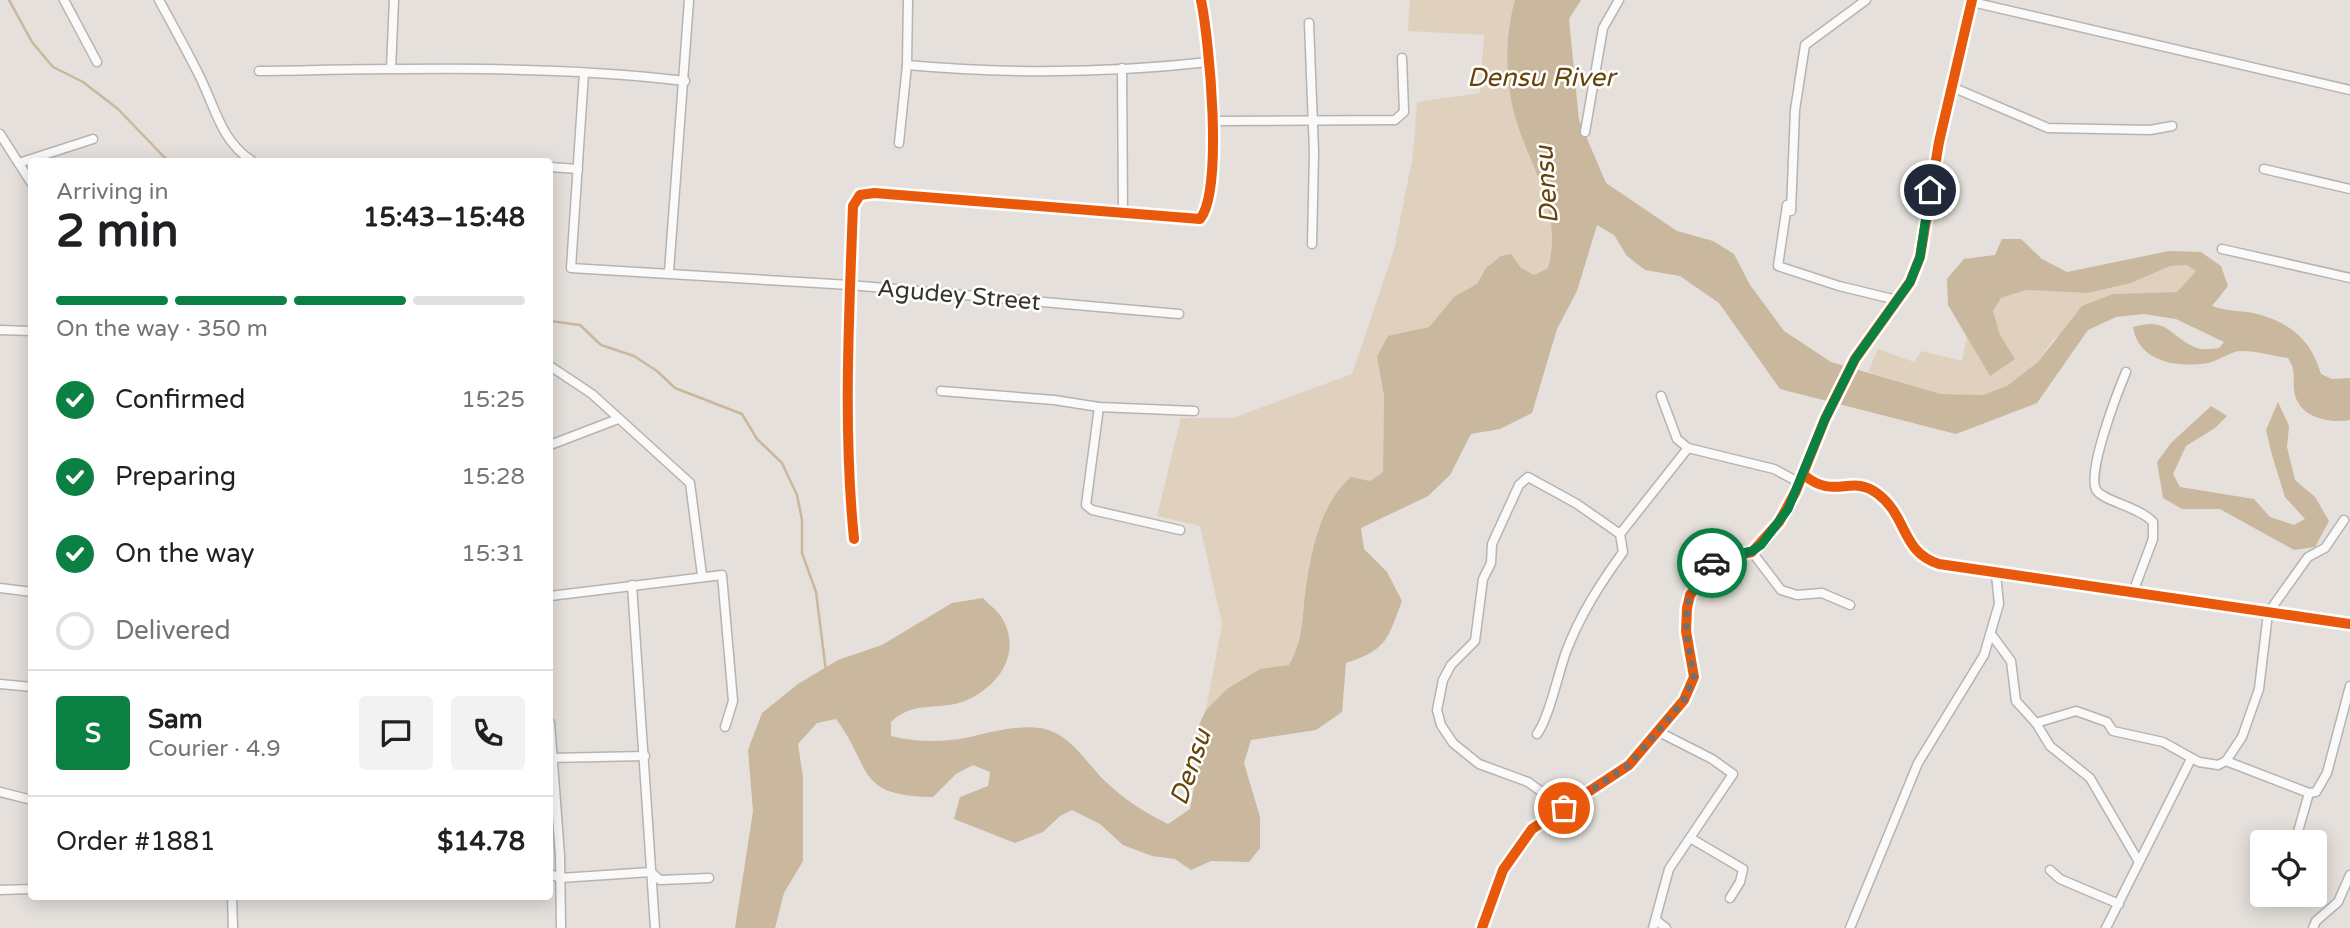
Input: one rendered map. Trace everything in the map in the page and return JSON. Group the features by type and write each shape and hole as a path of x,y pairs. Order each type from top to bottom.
{"street":[{"path":"64,0 97,62"},
{"path":"159,0 200,76 228,139 232,146 248,158"},
{"path":"391,69 394,0"},
{"path":"669,272 689,0"},
{"path":"899,143 908,65 908,0"},
{"path":"854,539 848,432 850,285 853,206 860,195 874,193 1123,215 1200,219 1209,205 1212,121 1209,62 1200,0"},
{"path":"1585,132 1603,28 1619,0"},
{"path":"1866,0 1805,45 1795,110 1789,208 1778,266 1839,286 1897,300"},
{"path":"1482,928 1503,870 1518,845 1532,829 1629,765 1684,700 1694,677 1686,631 1690,596 1717,559 1752,551 1779,522 1802,479 1855,359 1910,282 1920,257 1939,142 1972,1 2350,90"},
{"path":"1309,23 1312,244"},
{"path":"1212,121 1395,120 1404,112 1402,58"},
{"path":"908,65 965,70 1122,68 1209,62"},
{"path":"1122,68 1123,215"},
{"path":"259,71 391,69 584,73 685,81"},
{"path":"553,167 578,169 584,73"},
{"path":"1952,87 2048,128 2150,130 2172,127"},
{"path":"0,134 28,178"},
{"path":"34,158 93,139"},
{"path":"19,163 28,160"},
{"name":"Agudey Street","path":"578,169 571,268 850,285 1179,314"},
{"path":"2264,169 2350,188"},
{"path":"2222,249 2350,278"},
{"path":"0,330 28,331"},
{"path":"553,368 592,394 665,457 690,483 702,575"},
{"path":"2126,372 2098,451 2095,483 2096,490 2101,494 2144,513 2153,522 2153,539 2133,592"},
{"path":"941,391 1054,400 1099,407 1194,411"},
{"path":"1661,397 1677,439 1688,448 1774,469 1817,486 1831,489 1862,485 1873,490 1891,505 1912,547 1929,561 2350,624"},
{"path":"1099,407 1086,505 1093,510 1180,530"},
{"path":"553,444 618,419"},
{"path":"1620,534 1688,448"},
{"path":"1537,734 1545,724 1553,687 1583,612 1623,552 1620,534 1577,503 1536,480 1524,478 1492,544 1492,563 1483,579 1475,641 1451,666 1438,698 1437,710 1441,725 1453,743 1479,764 1528,782 1564,808"},
{"path":"2036,723 2076,711 2107,722 2113,731 2163,742 2191,759 2218,765 2226,761 2242,737 2259,689 2268,613 2308,557 2325,548 2344,520"},
{"path":"1752,551 1781,590 1797,595 1822,593 1850,605"},
{"path":"1850,928 1918,763 1977,670 2000,604 1996,573"},
{"path":"553,596 702,575 722,575 733,701 724,727"},
{"path":"632,585 655,928"},
{"path":"0,588 28,592"},
{"path":"1991,634 2002,645 2011,661 2016,701 2036,723 2050,746 2090,778 2139,862"},
{"path":"0,684 28,687"},
{"path":"2298,830 2309,793 2322,785 2350,686"},
{"path":"1659,732 1712,759 1733,774 1692,839 1669,869 1655,924 1665,928"},
{"path":"553,758 645,756"},
{"path":"2106,928 2191,759"},
{"path":"2226,761 2309,793"},
{"path":"553,780 560,856 561,928"},
{"path":"0,792 28,799"},
{"path":"1692,839 1743,869 1740,882 1730,898"},
{"path":"553,860 560,856"},
{"path":"2050,870 2060,879 2119,904"},
{"path":"553,875 560,878 651,872 660,880 709,878"},
{"path":"2313,928 2316,921 2338,902 2350,875"},
{"path":"0,890 28,889"},
{"path":"225,900 232,910"},
{"path":"232,900 233,928"}],"shaded area":[{"path":"1410,0 1515,0 1507,78 1517,122 1547,202 1555,244 1548,268 1534,275 1521,268 1511,254 1486,268 1478,284 1454,297 1429,327 1413,331 1377,358 1384,396 1383,472 1370,481 1351,477 1341,487 1326,511 1309,566 1301,634 1289,665 1263,670 1243,679 1206,710 1222,624 1200,526 1157,516 1181,418 1233,418 1352,374 1394,250 1413,155 1417,102 1480,93 1484,35 1408,31"},
{"path":"2187,265 2196,271 2177,292 2113,294 2053,340 2038,362 2007,386 1983,395 1941,394 1868,372 1878,349 1914,362 1921,351 1962,361 1967,337 1990,376 2014,359 2000,335 1993,311 2001,298 2026,290 2088,293 2131,283 2169,266"}],"water":[{"path":"1515,0 1581,0 1569,19 1579,120 1606,183 1677,231 1713,241 1734,254 1750,285 1784,331 1831,362 1941,394 1983,395 2007,386 2038,362 2082,306 2113,294 2177,292 2196,271 2187,265 2170,266 2131,283 2088,293 2026,290 2001,298 1993,311 2000,335 2015,359 1990,376 1948,305 1947,279 1964,259 1995,255 2002,239 2021,239 2042,259 2067,272 2169,251 2201,252 2221,266 2228,286 2212,306 2255,313 2283,324 2307,344 2321,374 2332,379 2350,378 2350,420 2323,419 2300,406 2296,399 2293,370 2288,358 2239,351 2208,363 2184,364 2161,360 2151,355 2137,339 2133,327 2145,324 2162,326 2199,349 2219,348 2224,342 2176,319 2144,314 2116,317 2088,330 2037,403 1956,434 1780,389 1719,303 1680,276 1645,270 1627,256 1614,235 1597,225 1577,291 1557,329 1532,413 1500,429 1471,434 1450,475 1428,496 1361,528 1364,549 1387,572 1402,601 1389,634 1378,648 1346,663 1342,712 1316,730 1251,740 1244,763 1260,817 1260,848 1249,862 1211,861 1191,870 1175,859 1152,856 1123,845 1100,824 1072,810 1060,816 1043,832 1015,843 954,819 960,797 988,786 990,772 973,765 956,774 933,797 890,791 877,785 869,776 836,719 817,723 798,744 803,777 803,861 784,893 775,928 735,928 753,811 748,750 762,713 798,684 838,660 882,645 952,603 983,598 1000,615 1008,631 1010,643 1004,666 989,686 967,700 918,708 900,715 891,722 891,736 942,741 1018,728 1041,728 1067,741 1113,788 1135,805 1168,824 1190,809 1201,750 1198,727 1206,710 1227,689 1260,669 1289,665 1301,634 1309,566 1326,511 1341,487 1351,477 1370,481 1383,472 1384,396 1377,357 1388,336 1429,327 1454,297 1477,284 1486,268 1501,256 1511,254 1521,268 1534,275 1548,268 1552,249 1549,212 1517,123 1508,78 1509,30"},
{"path":"2278,402 2289,426 2287,447 2295,480 2315,497 2329,521 2315,547 2294,550 2220,509 2182,509 2163,498 2157,462 2171,443 2211,406 2227,416 2215,428 2186,446 2173,474 2180,487 2254,499 2270,517 2294,525 2305,519 2285,497 2266,430"}],"waterway":[{"path":"9,0 32,42 53,67 83,82 118,109 165,158"},
{"path":"553,321 580,325 601,345 634,356 657,371 675,388 742,414 757,439 782,463 797,495 802,520 802,553 816,592 826,671"}],"cycle path":[{"path":"854,539 848,373 853,206 860,195 874,193 1200,219 1207,203 1213,147 1211,79 1201,0"},
{"path":"1482,928 1503,870 1532,829 1629,765 1684,700 1694,677 1686,631 1690,595 1717,559 1752,552 1779,522 1796,491 1825,419 1855,359 1910,282 1920,257 1939,142 1972,0"},
{"path":"1804,475 1825,486 1859,486 1878,494 1895,513 1911,543 1927,558 1939,564 2350,624"}],"way so far":[{"path":"1564,808 1629,765 1650,744 1684,700 1694,677 1686,631 1687,608 1690,596 1712,563"}],"route":[{"path":"1712,563 1726,556 1752,551 1761,545 1788,509 1825,419 1855,359 1876,326 1903,294 1917,267 1930,190"}],"water label":[{"name":"Densu River","path":"1541,77"},
{"name":"Densu","path":"1546,185"},
{"name":"Densu","path":"1190,767"}]}
